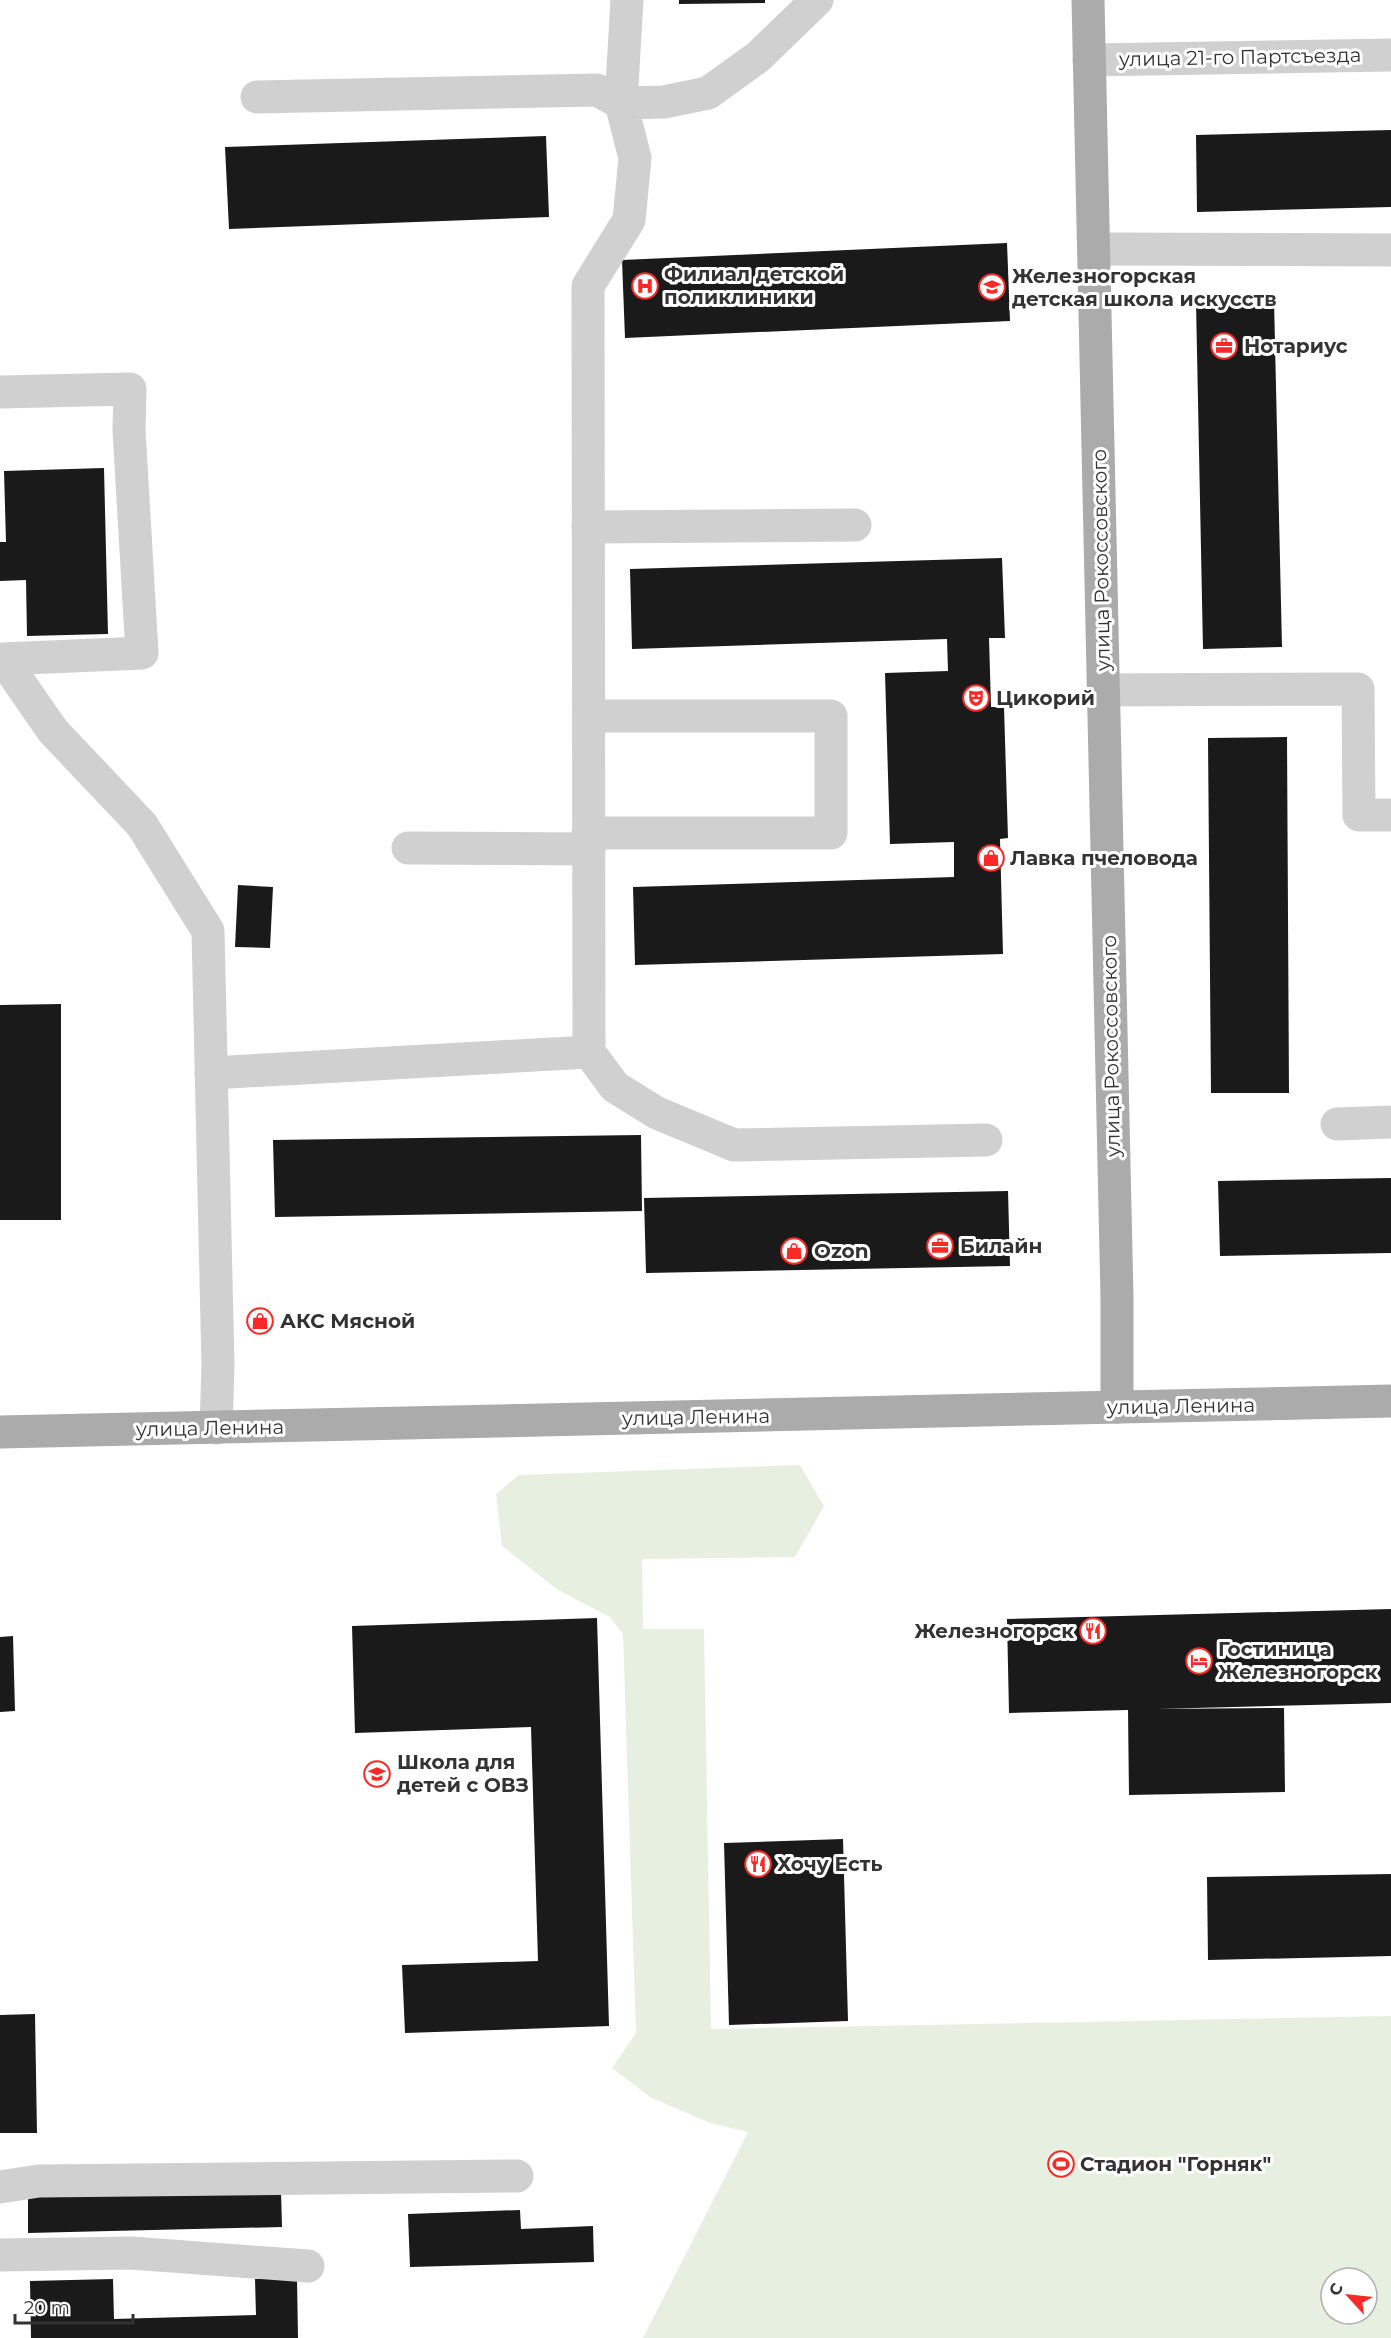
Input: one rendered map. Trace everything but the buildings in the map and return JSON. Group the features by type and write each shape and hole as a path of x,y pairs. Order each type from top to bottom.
{"main road":[{"name":"улица Рокоссовского","path":"1088,0 1118,1407"},
{"name":"улица Ленина","path":"0,1432 1391,1401"}],"street":[{"path":"627,0 621,103 635,158 629,220 588,286 589,1052 615,1087 657,1113 734,1145 986,1140"},
{"path":"257,97 597,90 621,103 664,102 708,93 758,57 818,0"},
{"name":"улица 21-го Партсъезда","path":"1089,60 1391,55"},
{"path":"1094,249 1391,250"},
{"path":"0,392 130,389 129,430 142,652 1,659"},
{"path":"588,527 855,525"},
{"path":"1,659 53,731 142,825 208,931 218,1366 216,1428"},
{"path":"1104,690 1358,689 1359,815 1391,815"},
{"path":"408,848 831,833 831,716 589,716"},
{"path":"211,1073 589,1052"},
{"path":"1337,1124 1391,1122"},
{"path":"0,2187 39,2181 517,2176"},
{"path":"0,2255 131,2253 308,2266"}],"green space":[{"name":"Стадион \"Горняк\"","path":"800,1465 824,1506 795,1557 642,1559 643,1629 704,1629 711,2029 1391,2016 1391,2338 643,2338 748,2132 710,2123 650,2097 612,2068 636,2033 623,1634 610,1617 558,1590 502,1546 496,1494 519,1475"}],"place":[{"name":"Филиал детской поликлиники","path":"645,286"},
{"name":"Железногорская детская школа искусств","path":"992,287"},
{"name":"Нотариус","path":"1224,346"},
{"name":"Цикорий","path":"976,698"},
{"name":"Лавка пчеловода","path":"991,858"},
{"name":"Билайн","path":"940,1246"},
{"name":"Ozon","path":"794,1251"},
{"name":"АКС Мясной","path":"260,1321"},
{"name":"Железногорск","path":"1093,1631"},
{"name":"Гостиница Железногорск","path":"1199,1661"},
{"name":"Школа для детей с ОВЗ","path":"377,1774"},
{"name":"Хочу Есть","path":"758,1864"},
{"name":"Стадион \"Горняк\"","path":"1061,2164"}]}
